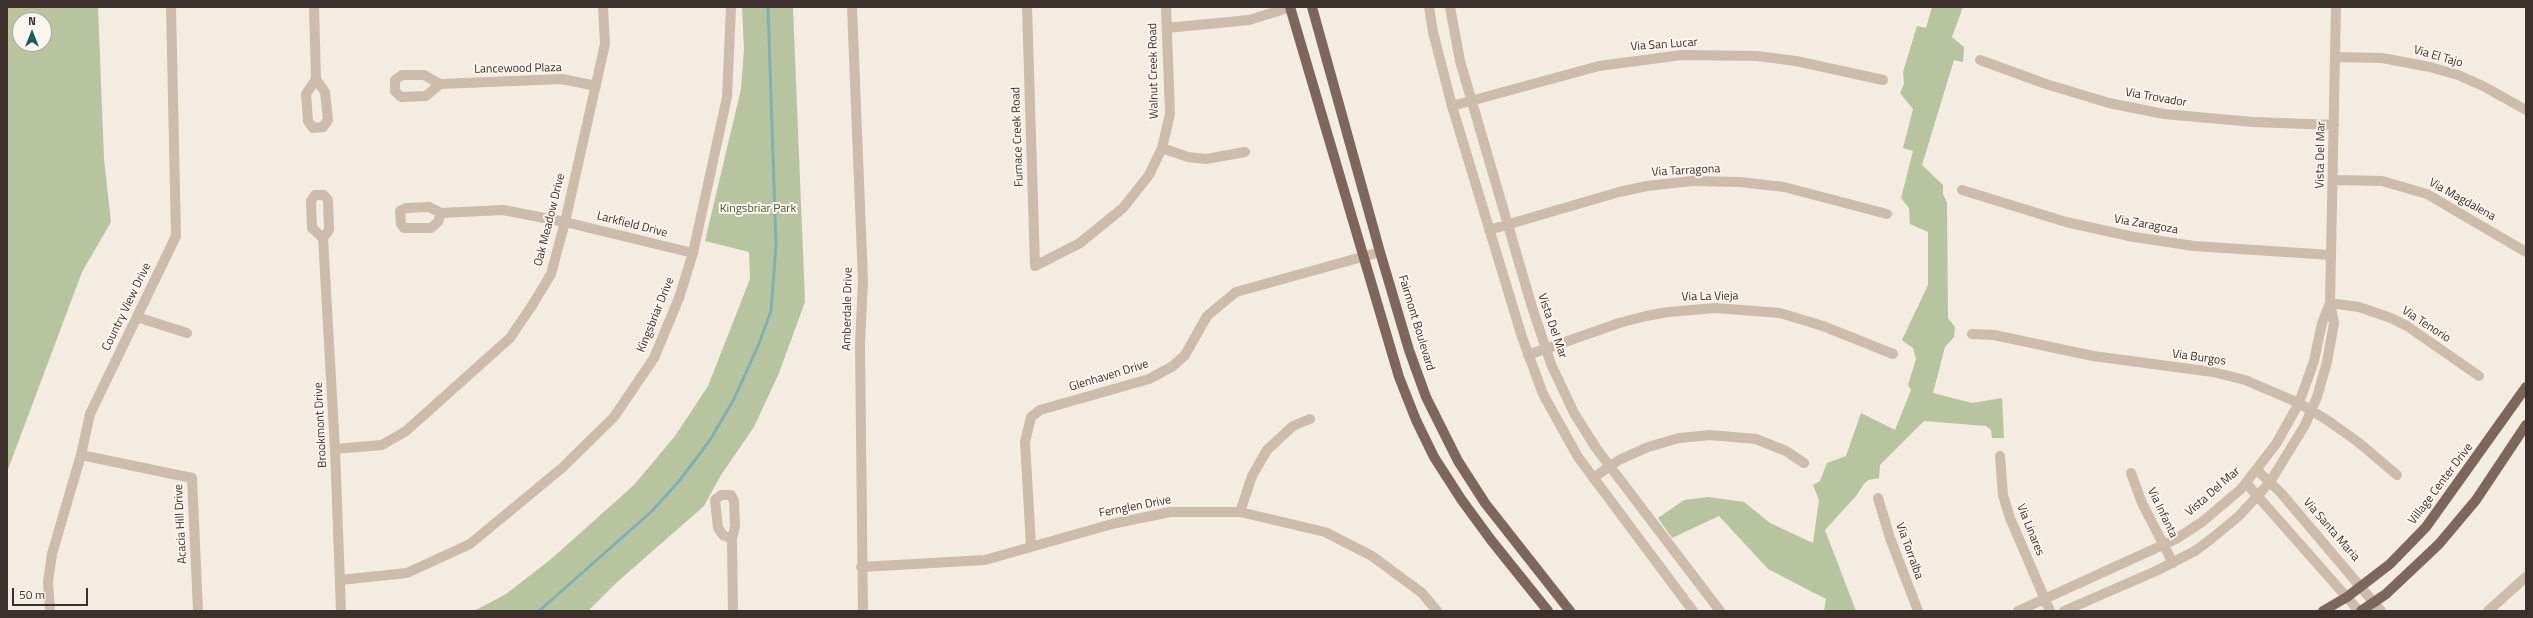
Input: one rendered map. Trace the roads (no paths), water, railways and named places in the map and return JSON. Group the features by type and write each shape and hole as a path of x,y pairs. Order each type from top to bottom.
{"main road":[{"path":"1291,7 1399,377 1416,420 1434,457 1490,540 1548,611"},
{"name":"Fairmont Boulevard","path":"1312,7 1380,252 1409,350 1426,397 1451,449 1485,503 1570,611"},
{"name":"Village Center Drive","path":"2322,611 2347,597 2390,564 2426,527 2526,387"},
{"path":"2360,611 2416,567 2456,525 2526,425"}],"street":[{"name":"Country View Drive","path":"50,611 48,582 52,554 81,455 90,414 176,236 171,7"},
{"path":"314,7 316,79"},
{"name":"Oak Meadow Drive","path":"336,449 382,445 406,431 510,338 550,274 565,222 605,44 603,7"},
{"name":"Kingsbriar Drive","path":"340,580 407,573 470,544 562,468 614,417 654,358 679,298 693,253 727,97 731,7"},
{"name":"Amberdale Drive","path":"852,7 863,281 860,344 861,566 863,611"},
{"name":"Furnace Creek Road","path":"1027,7 1035,266"},
{"name":"Walnut Creek Road","path":"1035,266 1080,244 1123,208 1149,175 1162,148 1170,114 1166,7"},
{"path":"1167,28 1249,20 1291,7"},
{"path":"1429,7 1433,32 1452,106 1489,230 1528,355 1551,411 1567,440 1593,478 1693,611"},
{"name":"Vista Del Mar","path":"1450,7 1460,61 1507,224 1546,349 1574,413 1609,467 1720,611"},
{"name":"Vista Del Mar","path":"2064,611 2173,563 2195,551 2227,526 2270,482 2299,437 2312,410 2331,344 2334,323 2330,303 2334,180 2336,7"},
{"name":"Via San Lucar","path":"1452,106 1599,66 1682,55 1770,58 1833,68 1883,80"},
{"name":"Via El Tajo","path":"2335,57 2388,59 2430,67 2458,75 2483,86 2526,110"},
{"name":"Via Trovador","path":"1980,60 2046,84 2109,103 2164,114 2218,120 2334,125"},
{"name":"Lancewood Plaza","path":"440,84 562,79 596,86"},
{"path":"1162,148 1188,157 1206,160 1245,152"},
{"name":"Via Magdalena","path":"2334,180 2382,181 2427,194 2526,252"},
{"name":"Via Tarragona","path":"1489,230 1619,192 1648,186 1692,181 1740,182 1784,187 1887,214"},
{"name":"Via Zaragoza","path":"1962,190 2066,222 2134,237 2194,246 2331,255"},
{"name":"Larkfield Drive","path":"441,213 503,210 565,222 693,253"},
{"name":"Brookmont Drive","path":"323,238 336,449 341,611"},
{"name":"Glenhaven Drive","path":"1031,546 1025,442 1031,417 1040,410 1149,379 1173,366 1185,355 1207,316 1236,292 1380,252"},
{"name":"Vista Del Mar","path":"2018,611 2164,546 2202,522 2246,483 2257,470 2283,432 2299,404 2314,361 2322,322 2330,303"},
{"name":"Via Tenorio","path":"2330,303 2359,307 2391,318 2407,326 2480,376"},
{"name":"Via La Vieja","path":"1528,355 1646,316 1668,312 1715,308 1780,313 1823,326 1893,354"},
{"path":"137,317 188,333"},
{"name":"Via Burgos","path":"1972,334 1994,335 2124,362 2229,375 2312,410 2342,429 2397,475"},
{"path":"1240,512 1252,476 1267,450 1293,426 1310,419"},
{"path":"1593,478 1609,467 1648,447 1679,438 1710,435 1756,439 1786,451 1804,463"},
{"name":"Acacia Hill Drive","path":"81,455 192,478 198,611"},
{"name":"Via Linares","path":"2000,456 2001,483 2006,506 2050,611"},
{"name":"Via Santa Maria","path":"2257,470 2270,482 2381,611"},
{"name":"Via Infanta","path":"2132,473 2142,503 2173,563"},
{"path":"2246,483 2360,611"},
{"name":"Via Torralba","path":"1878,498 1897,558 1918,611"},
{"name":"Fernglen Drive","path":"861,566 985,560 1112,524 1170,512 1240,512 1325,532 1372,556 1422,593 1437,611"},
{"path":"732,539 733,611"},
{"path":"2488,611 2526,577"}],"waterway":[{"path":"539,611 651,512 680,480 710,440 734,399 758,346 771,311 776,245 768,7"}],"park label":[{"name":"Kingsbriar Park","path":"758,209"}]}
